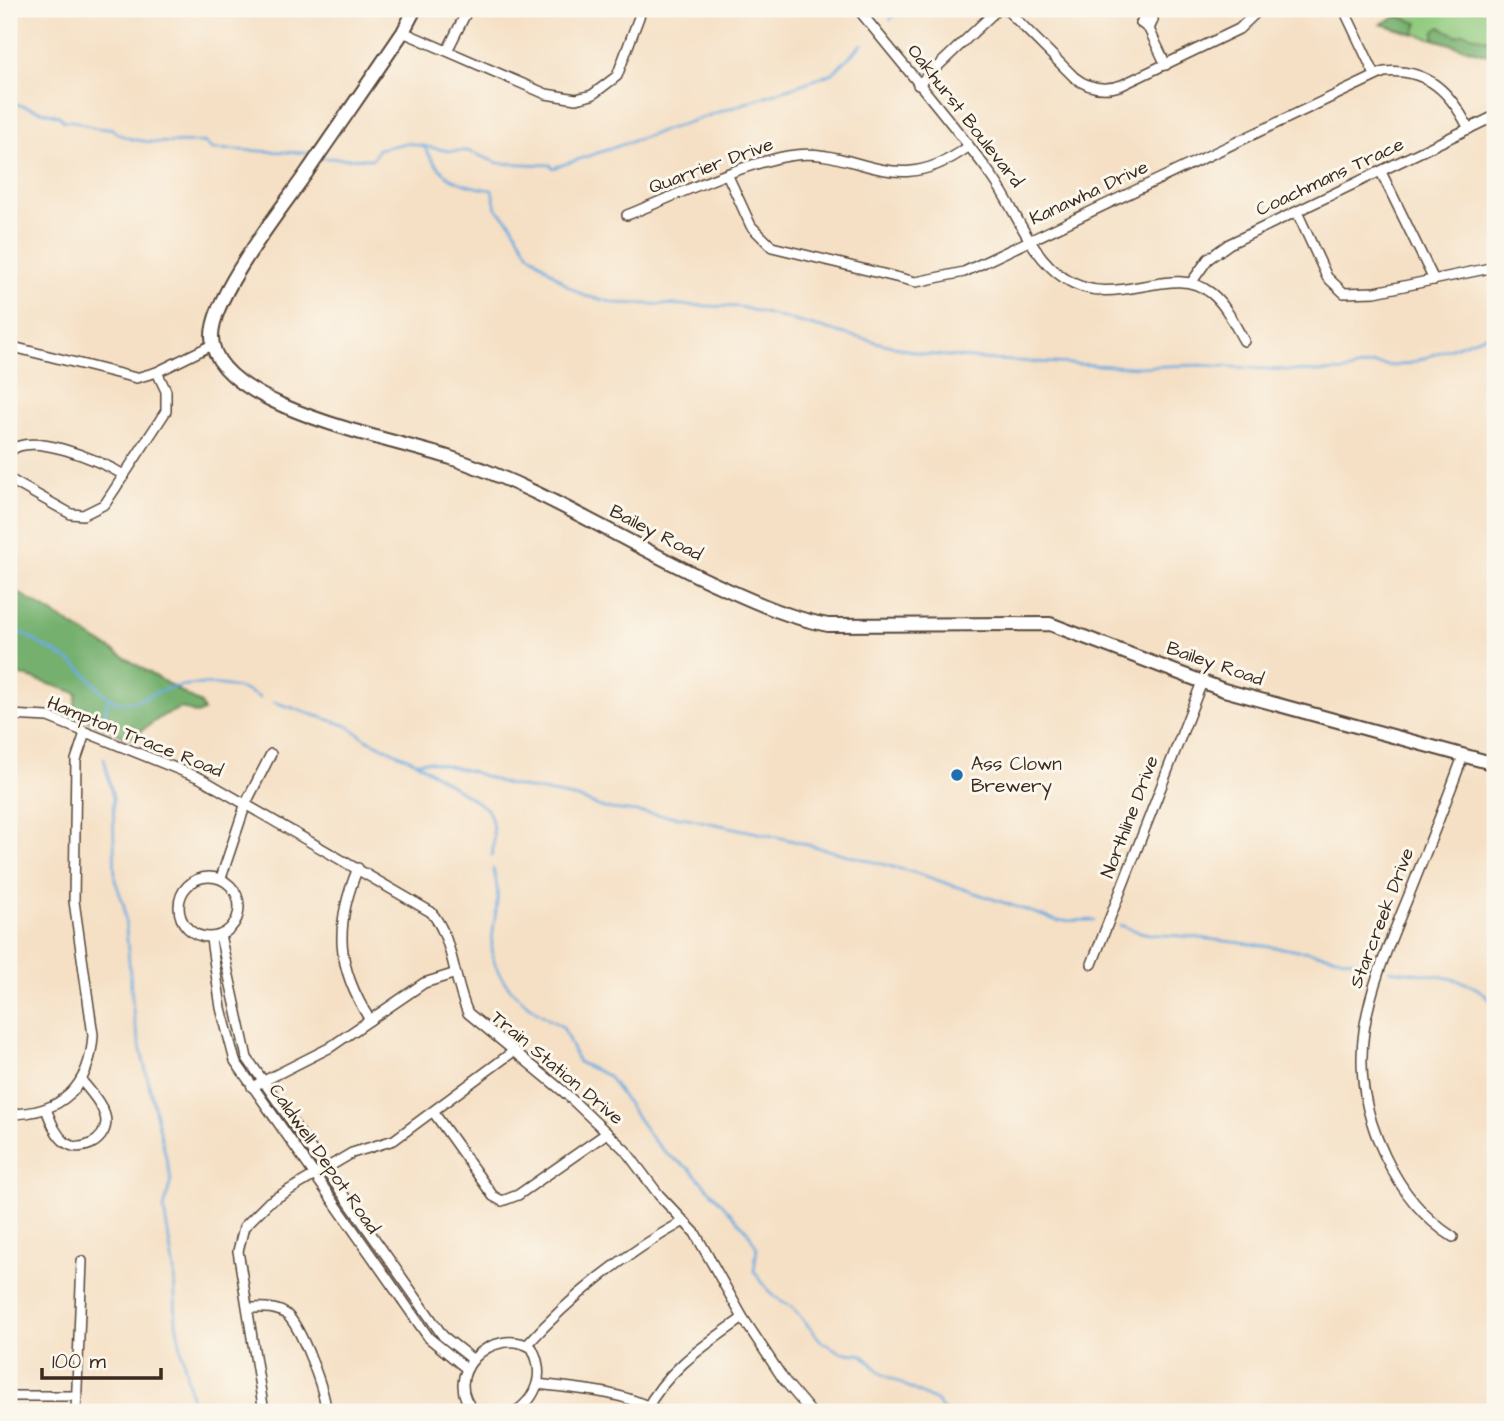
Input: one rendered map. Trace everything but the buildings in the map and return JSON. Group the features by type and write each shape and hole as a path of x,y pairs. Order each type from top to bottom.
{"street":[{"path":"9,346 125,377 157,372 212,345 216,318 248,255 404,32 415,9"},
{"path":"448,49 468,9"},
{"path":"404,32 546,94 569,99 586,98 603,90 617,76 642,9"},
{"name":"Oakhurst Boulevard","path":"858,9 1011,204 1030,240 1056,272 1092,290 1116,293 1173,281 1191,283"},
{"path":"918,85 998,9"},
{"path":"1006,9 1074,77 1086,85 1114,88 1239,29 1259,9"},
{"path":"1347,9 1351,25 1375,75"},
{"path":"1149,29 1166,65"},
{"name":"Kanawha Drive","path":"728,176 751,226 772,247 916,282 964,272 1375,75 1404,72 1429,81 1451,97 1469,129"},
{"name":"Coachmans Trace","path":"1191,283 1213,254 1495,116"},
{"name":"Quarrier Drive","path":"627,215 773,160 805,154 883,172 905,173 949,158 968,147"},
{"path":"1381,172 1434,280"},
{"path":"1297,212 1327,276 1344,293 1360,295 1495,267"},
{"path":"1191,283 1199,285 1219,300 1244,341"},
{"name":"Bailey Road","path":"212,345 220,361 234,377 266,399 389,442 448,457 532,489 645,552 787,616 828,625 1050,624 1202,682 1495,764"},
{"path":"9,479 71,514 83,515 105,504 166,411 167,397 157,372"},
{"path":"9,452 16,444 33,442 99,461 124,475"},
{"name":"Northline Drive","path":"1092,964 1202,682"},
{"name":"Hampton Trace Road","path":"9,715 48,717 200,778 246,803"},
{"path":"9,1114 29,1114 46,1109 76,1089 92,1055 93,1035 74,901 76,760 85,733"},
{"path":"221,877 246,803 271,754"},
{"name":"Starcreek Drive","path":"1453,1237 1412,1200 1389,1165 1366,1102 1361,1057 1371,991 1463,756"},
{"name":"Train Station Drive","path":"246,803 431,912 444,934 453,974 468,1013 607,1133 684,1221 706,1250 743,1318 784,1380 811,1412"},
{"path":"358,868 345,899 341,948 356,997 370,1020"},
{"path":"221,877 234,893 238,905 237,916 231,928 216,937 194,934 179,913 178,903 190,884 200,878 221,877"},
{"name":"Caldwell Depot Road","path":"216,937 247,1058 443,1336 472,1359"},
{"name":"Caldwell Depot Road","path":"216,937 230,1046 235,1061 429,1338 467,1369"},
{"path":"252,1087 329,1048 424,983 453,974"},
{"path":"264,1412 238,1251 244,1227 269,1202 352,1153 394,1140 434,1113 514,1051"},
{"path":"46,1109 57,1134 68,1144 82,1147 95,1142 103,1134 106,1122 102,1109 81,1080"},
{"path":"434,1113 493,1196 502,1201 517,1195 607,1133"},
{"path":"527,1345 550,1319 584,1291 684,1221"},
{"path":"76,1412 82,1261"},
{"path":"248,1308 271,1308 291,1319 324,1398 326,1412"},
{"path":"647,1409 686,1360 743,1318"},
{"path":"474,1412 463,1391 467,1369 472,1359 499,1342 511,1340 527,1345 536,1357 537,1384 528,1401 514,1412"},
{"path":"537,1384 614,1393 647,1409 660,1412"},
{"path":"9,1396 77,1396"}],"green space":[{"path":"1412,9 1495,9 1495,57 1381,24"},
{"path":"1397,16 1418,23 1414,34 1381,24"},
{"path":"1440,27 1457,36 1464,33 1495,42 1495,57 1434,39 1434,31"},
{"path":"9,587 201,704 204,711 197,714 182,708 164,715 129,739 73,713 77,693 9,671"}],"waterway":[{"path":"890,20 899,9"},
{"path":"321,158 373,159 378,149 407,143 449,151 468,151 498,163 551,165 553,168 833,73 862,44"},
{"path":"9,102 59,116 64,121 96,128 111,128 119,134 141,141 204,142 212,149 309,153"},
{"path":"423,145 436,165 451,178 469,186 492,190 496,208 511,223 528,252 568,286 585,296 616,303 740,307 923,354 1133,367 1201,365 1318,372 1345,371 1373,364 1408,364 1495,332"},
{"path":"9,624 78,667 102,692 119,702 137,701 165,689 201,684 239,688 260,698"},
{"path":"104,718 108,698"},
{"path":"274,702 348,726 366,739 416,762 486,808 492,824 492,856"},
{"path":"104,758 113,798 115,880 124,906 134,1020 171,1179 164,1209 174,1271 176,1322 194,1412"},
{"path":"416,762 427,761 470,771 506,784 578,798 603,808 687,818 786,839 916,873 1058,921 1094,920"},
{"path":"493,869 497,890 493,958 506,983 527,1004 563,1027 578,1062 608,1076 653,1140 668,1155 690,1169 748,1232 757,1248 754,1271 772,1295 792,1307 822,1342 840,1352 863,1355 882,1374 936,1401 945,1412"},
{"path":"1120,925 1149,934 1281,948 1369,965"},
{"path":"1389,970 1433,975 1463,982 1487,996 1495,1007"}],"place":[{"name":"Ass Clown Brewery","path":"957,775"}]}
